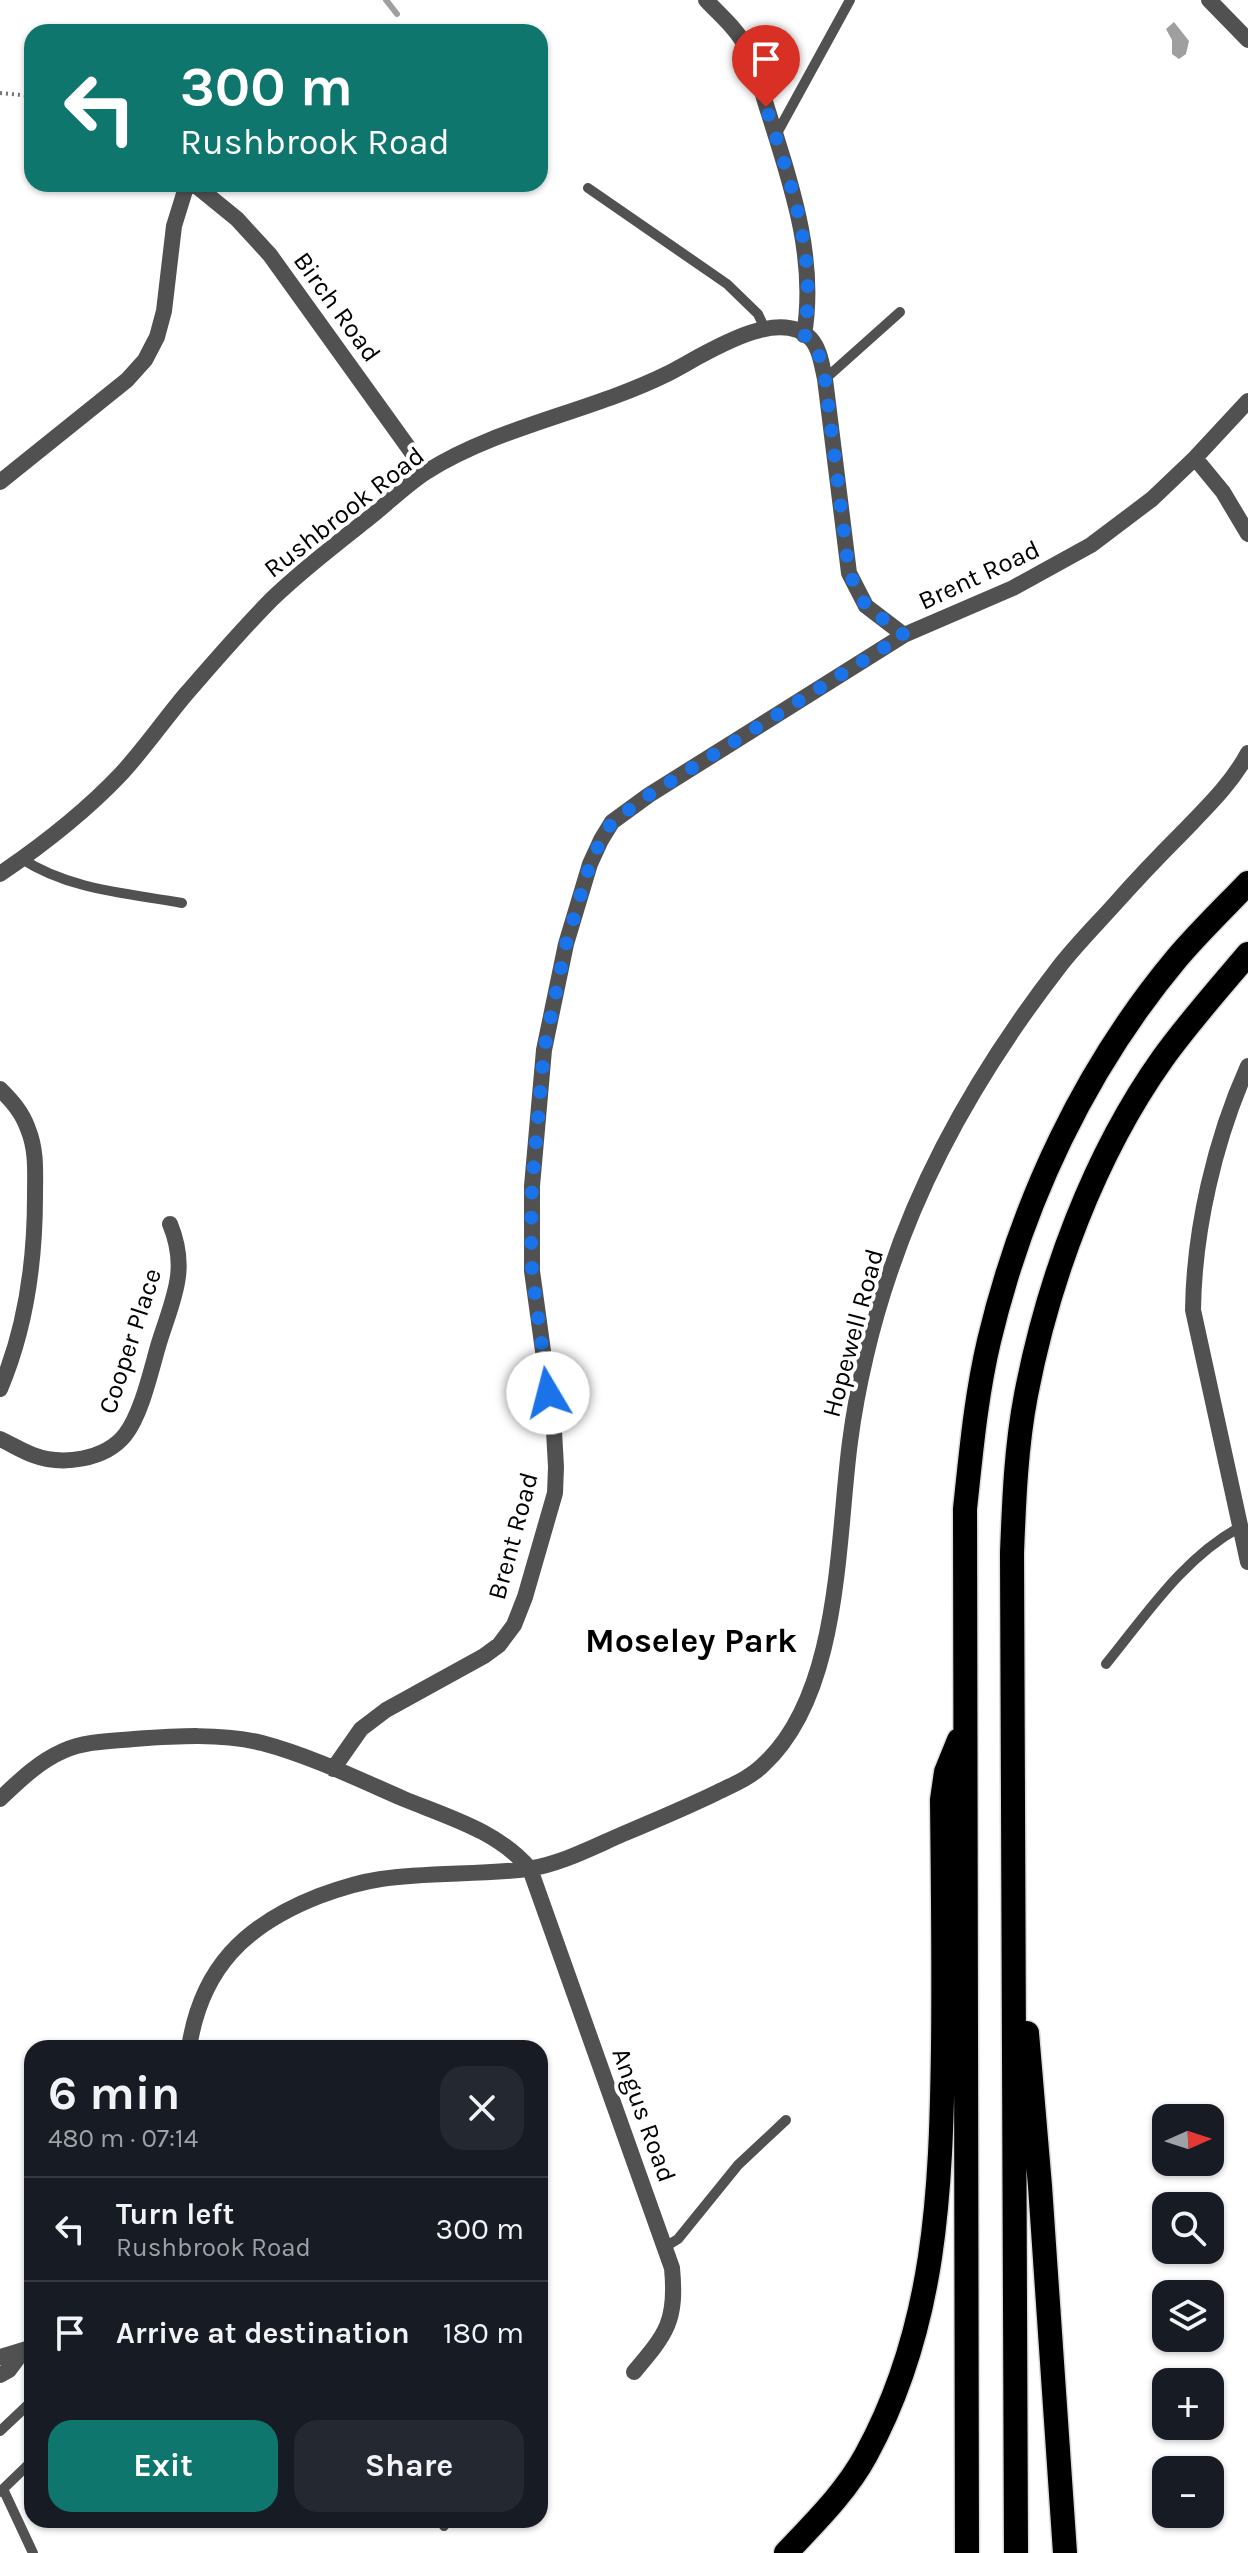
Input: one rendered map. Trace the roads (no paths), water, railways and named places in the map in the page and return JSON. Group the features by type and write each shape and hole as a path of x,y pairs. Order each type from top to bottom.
{"highway":[{"path":"967,2553 964,1731 965,1509 972,1440 989,1342 1017,1246 1050,1159 1095,1075 1145,1001 1177,958 1248,883"},
{"path":"1016,2553 1011,1568 1025,1397 1041,1329 1063,1258 1096,1176 1126,1118 1163,1059 1248,954"},
{"path":"786,2553 835,2500 864,2458 904,2372 928,2280 943,2116 942,1800 946,1772 964,1731"},
{"path":"1011,1851 1040,2186 1065,2553"}],"street":[{"path":"706,0 740,36 748,50 776,136 805,243 809,282 804,335 812,340 819,353 825,379 849,573 866,606 904,635"},
{"path":"1209,0 1248,40"},
{"path":"0,482 127,380 145,360 157,337 164,311 174,226 185,192"},
{"name":"Birch Road","path":"204,192 237,219 270,255 426,472"},
{"name":"Rushbrook Road","path":"0,874 69,823 123,772 181,700 273,599 426,472 497,439 635,389 737,338 784,327 804,335"},
{"name":"Brent Road","path":"333,1769 361,1729 386,1710 499,1645 514,1625 525,1597 555,1493 556,1467 532,1271 532,1186 544,1050 578,904 590,864 612,822 649,795 904,635 1013,588 1091,545 1152,499 1248,401"},
{"path":"1195,458 1223,492 1248,534"},
{"name":"Hopewell Road","path":"191,2040 200,1998 222,1961 256,1928 287,1909 332,1891 378,1879 530,1869 563,1860 743,1780 763,1766 787,1738 807,1698 826,1642 850,1438 867,1357 889,1273 925,1184 961,1111 1060,966 1136,880 1226,787 1248,753"},
{"path":"1248,1066 1223,1128 1208,1190 1193,1296 1198,1342 1248,1562"},
{"path":"0,1089 18,1108 28,1129 35,1156 32,1268 16,1348 0,1389"},
{"name":"Cooper Place","path":"0,1439 35,1456 59,1459 94,1456 110,1448 126,1434 140,1404 178,1283 180,1261 170,1224"},
{"path":"0,1799 47,1759 66,1749 93,1742 179,1736 238,1739 261,1743 333,1769 488,1834 516,1852 530,1869"},
{"name":"Angus Road","path":"530,1869 672,2268 675,2296 672,2317 661,2340 634,2372"},
{"path":"0,2357 24,2349"},
{"path":"0,2375 9,2370 24,2353"}],"lane":[{"path":"776,136 850,0"},
{"path":"588,188 727,284 758,314 765,329"},
{"path":"825,379 900,312"},
{"path":"22,859 49,875 71,883 182,903"},
{"path":"1106,1664 1185,1569 1216,1540 1240,1527"},
{"path":"665,2247 678,2239 738,2165 786,2120"},
{"path":"0,2431 24,2408"},
{"path":"24,2469 2,2491 33,2553"}],"waterway":[{"path":"386,0 397,14"}],"district":[{"name":"Moseley Park","path":"691,1641"}]}
